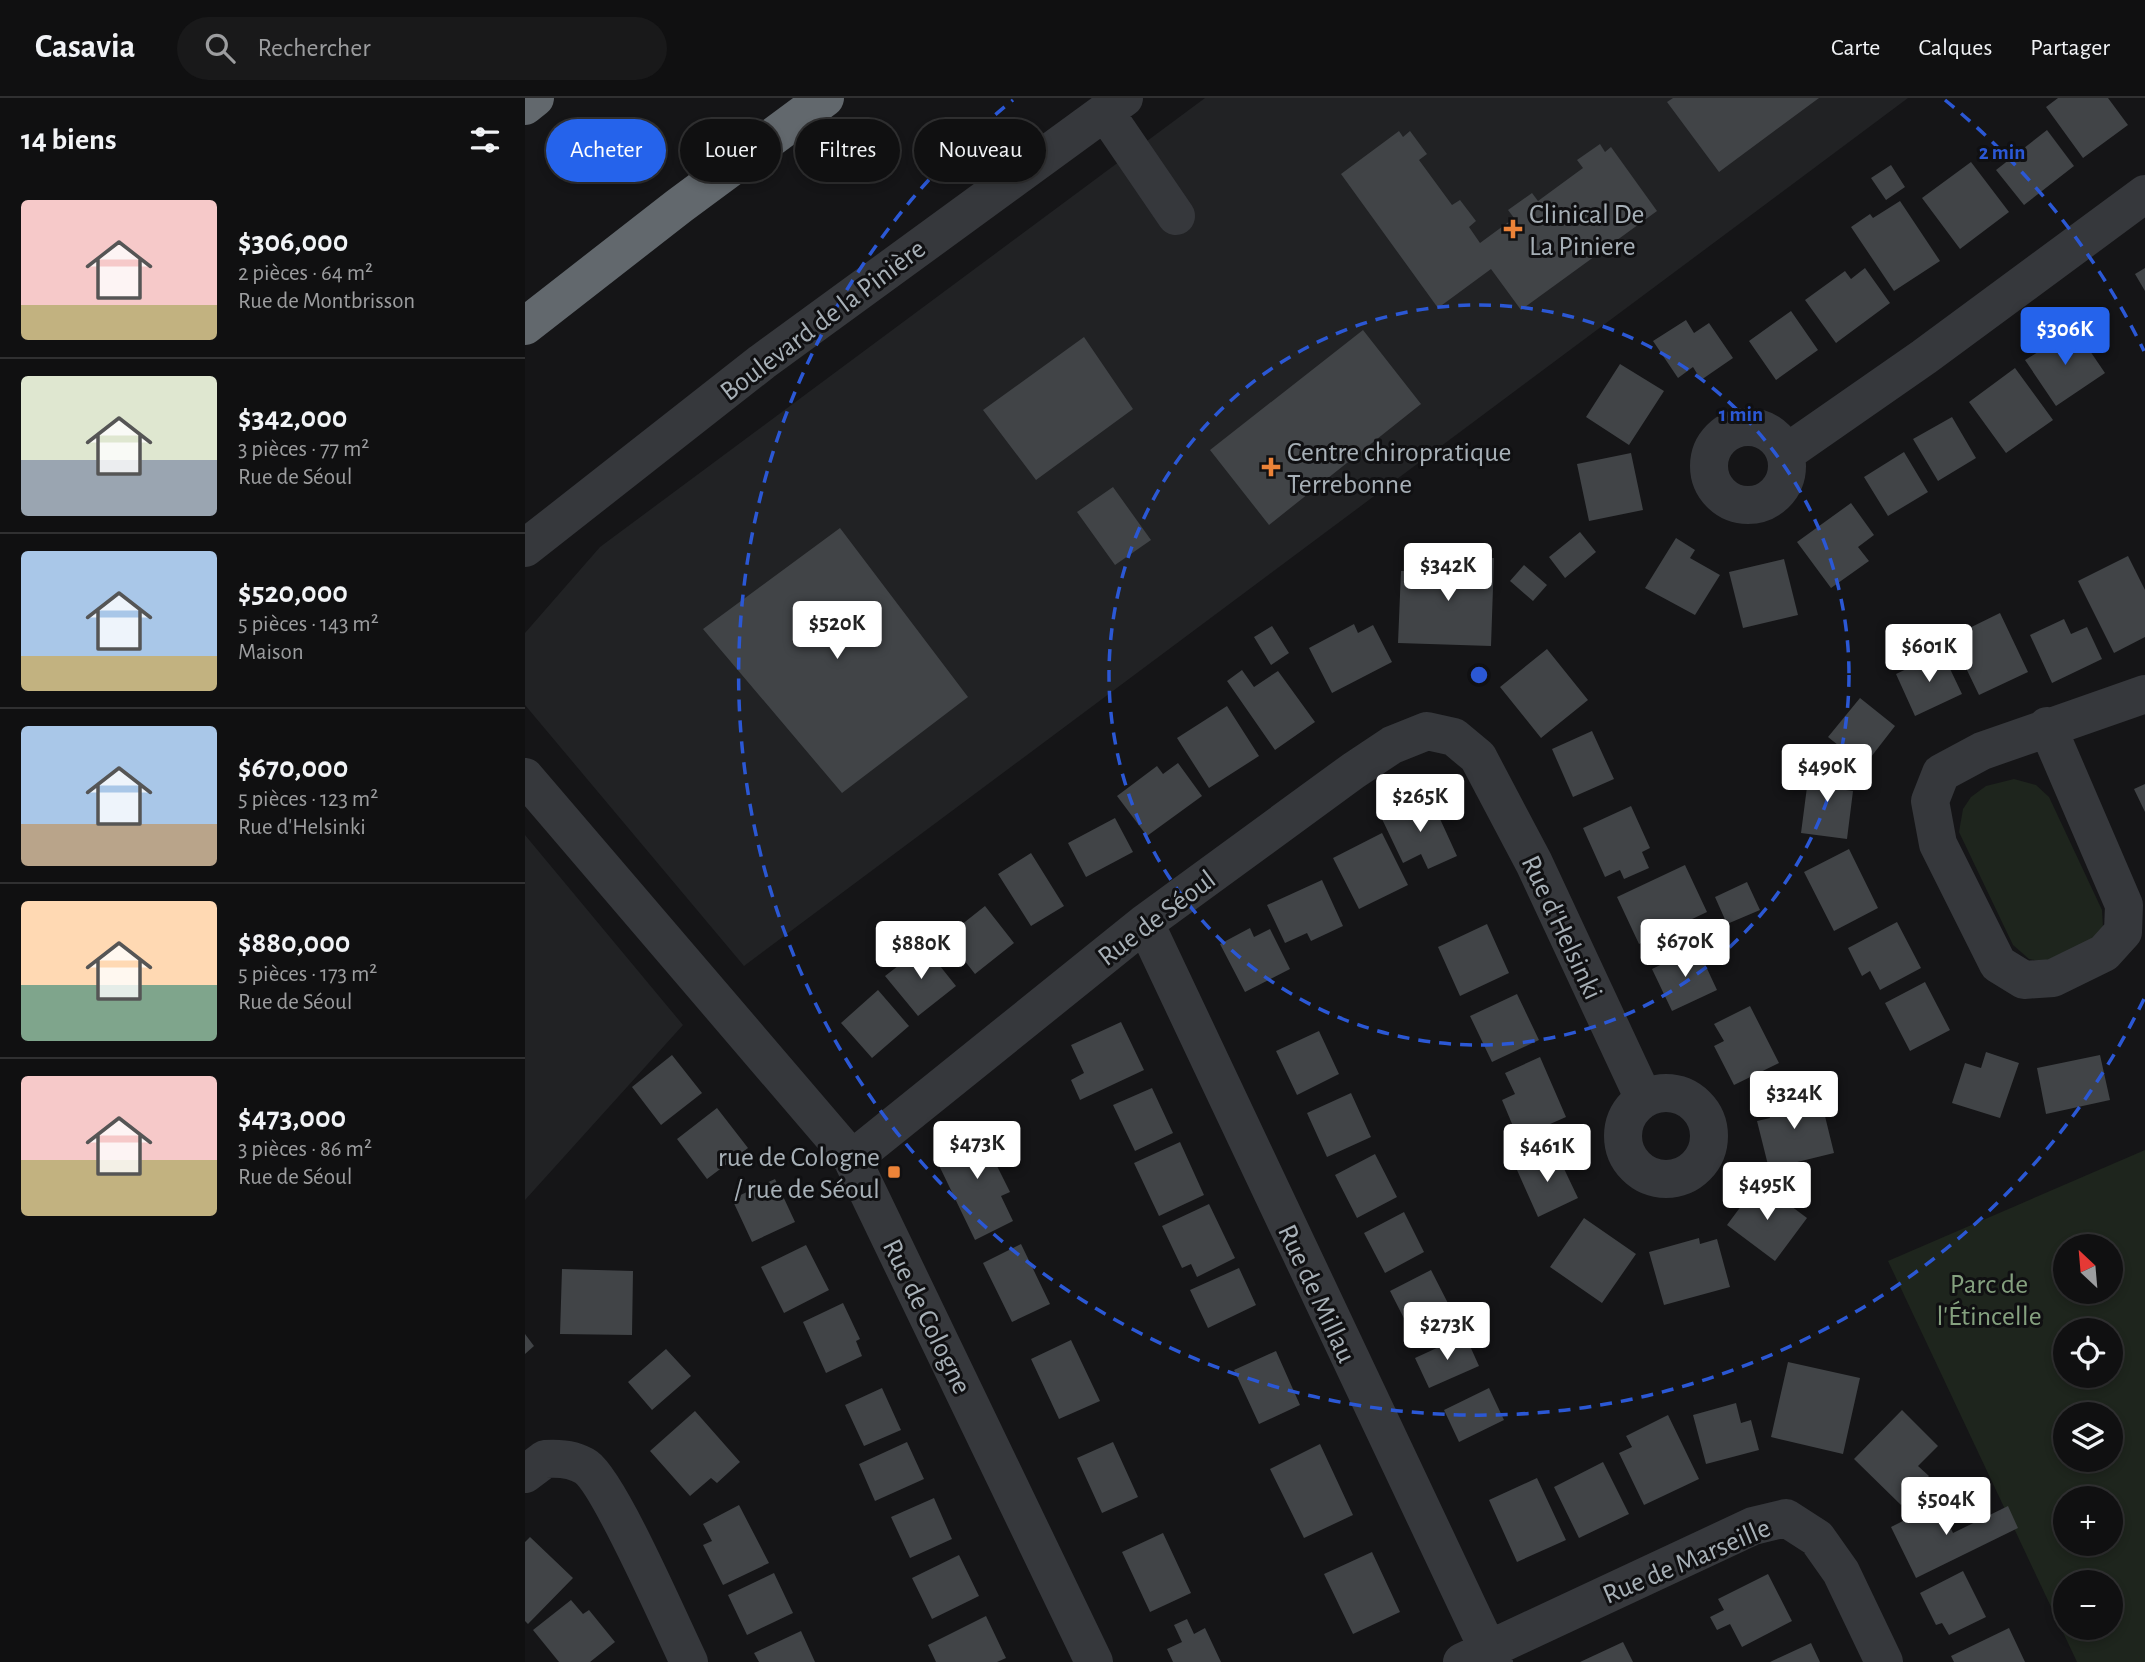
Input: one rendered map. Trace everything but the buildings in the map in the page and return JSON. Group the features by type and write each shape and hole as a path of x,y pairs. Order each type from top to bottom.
{"highway":[{"path":"525,106 535,98"},
{"path":"525,326 679,206 825,98"}],"street":[{"path":"1114,105 1176,216"},
{"name":"Boulevard de la Pinière","path":"525,548 762,362 1114,105"},
{"path":"1786,453 1924,357 2145,194"},
{"path":"2047,726 2125,905 2123,932 2104,953 2053,978 2024,980 1998,964 1938,844 1930,801 1941,773 1982,751 2047,726 2145,694"},
{"name":"Rue de Séoul","path":"852,1159 1145,923 1392,745 1427,732 1454,737 1478,757"},
{"name":"Rue d'Helsinki","path":"1478,757 1534,863 1644,1099"},
{"name":"Rue de Cologne","path":"525,777 852,1159 1094,1662"},
{"name":"Rue de Millau","path":"1145,923 1481,1658"},
{"path":"525,1474 545,1458 577,1462 589,1469 609,1499 689,1662"},
{"name":"Rue de Marseille","path":"1481,1658 1753,1526 1786,1518 1817,1538 1841,1572 1885,1662"}],"shaded area":[{"path":"1205,98 1908,98 744,966 525,705 525,633 600,547"},
{"path":"525,835 683,1025 525,1200"}],"green space":[{"path":"2014,779 2036,785 2049,797 2102,910 2103,927 2097,942 2049,963 2029,959 2013,945 1959,832 1963,809 1971,797 1986,786"},
{"name":"Parc de l'Étincelle","path":"2145,1150 2145,1662 2077,1662 2067,1640 2123,1640 2123,1570 2053,1570 2053,1611 1888,1261"}],"place":[{"name":"Clinical De La Piniere","path":"1513,229"},
{"name":"Centre chiropratique Terrebonne","path":"1271,467"},
{"name":"rue de Cologne / rue de Séoul","path":"894,1172"}]}
